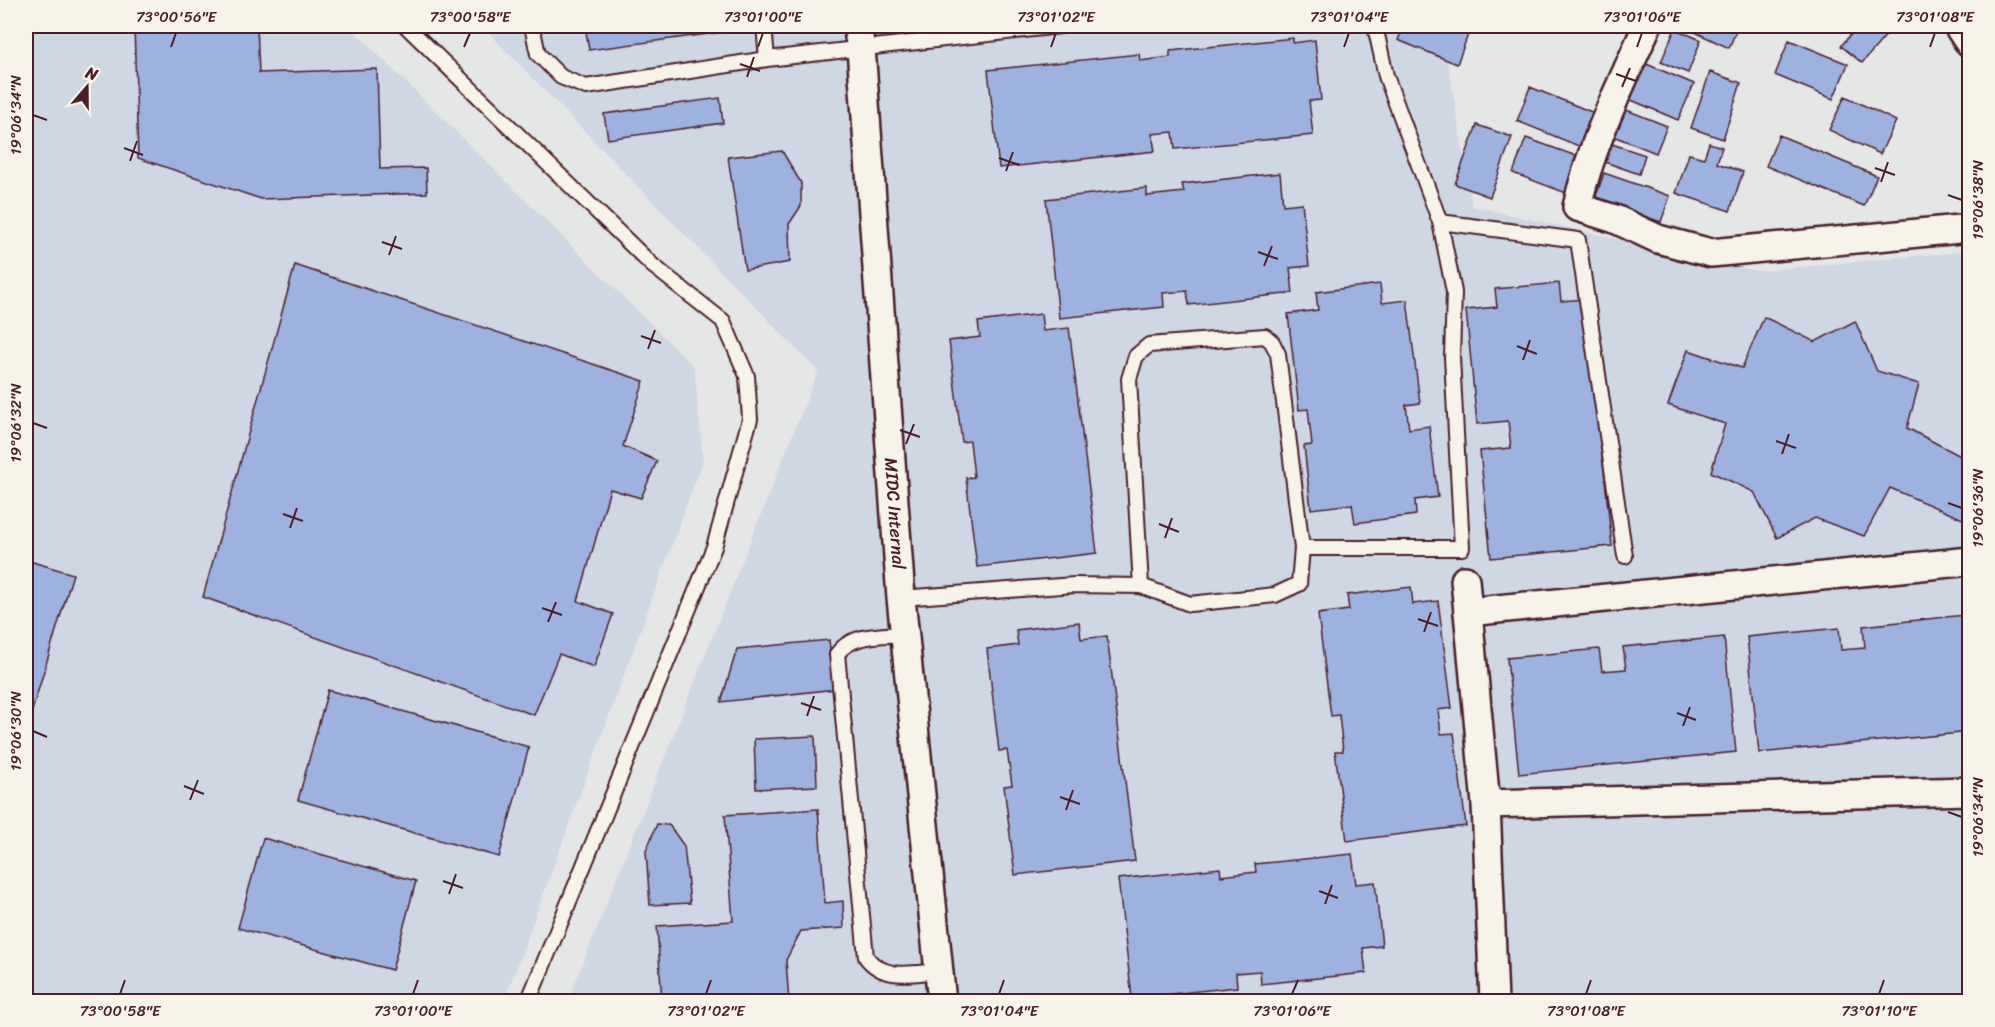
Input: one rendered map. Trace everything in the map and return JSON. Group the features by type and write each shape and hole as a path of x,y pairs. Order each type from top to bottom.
{"street":[{"path":"1647,26 1614,99 1584,178 1578,207 1615,219 1658,239 1711,253 1970,228"},
{"path":"1958,26 1970,44"},
{"name":"MIDC Internal","path":"859,37 901,598 942,1002"},
{"path":"1468,612 1970,561"},
{"path":"1465,580 1486,804 1494,1002"},
{"path":"1486,804 1970,791"}],"lane":[{"path":"406,26 652,265 723,321 747,376 750,419 714,547 528,1002"},
{"path":"532,26 538,54 561,77 586,87 767,59 859,37 1060,26"},
{"path":"764,26 767,59"},
{"path":"1302,548 1462,548 1452,357 1454,292 1440,222 1386,76 1375,26"},
{"path":"1440,222 1578,240 1625,556"},
{"path":"901,598 1074,585 1141,586 1190,604 1275,595 1299,584 1302,548 1278,354 1272,342 1265,336 1149,345 1136,356 1129,379 1141,586"},
{"path":"905,634 854,639 844,644 837,654 866,957 874,967 888,974 939,971"}],"shaded area":[{"path":"26,26 349,26 694,367 703,460 504,1001 26,1001"},
{"path":"482,26 1442,26 1472,206 1757,271 1969,251 1969,1001 568,1001 818,371"}],"building":[{"path":"134,26 257,26 259,73 377,69 380,169 426,168 427,193 261,199 138,158"},
{"path":"585,26 730,26 730,31 589,50"},
{"path":"1404,26 1451,26 1469,32 1457,64 1398,40"},
{"path":"1682,26 1738,26 1729,48"},
{"path":"1858,26 1894,26 1862,63 1841,46"},
{"path":"1675,29 1701,40 1688,73 1661,62"},
{"path":"1293,38 1293,43 1315,40 1321,100 1309,101 1313,135 1175,149 1173,132 1152,134 1155,151 999,168 988,70 1139,54 1140,61 1170,57 1170,51"},
{"path":"1789,40 1848,64 1833,99 1775,75"},
{"path":"1644,63 1694,84 1678,120 1629,99"},
{"path":"1710,72 1741,83 1723,139 1691,128"},
{"path":"1530,87 1604,117 1591,151 1517,121"},
{"path":"1845,96 1896,121 1880,154 1829,130"},
{"path":"720,98 723,123 608,139 604,114"},
{"path":"1614,105 1667,126 1656,153 1603,132"},
{"path":"1477,125 1512,137 1490,197 1455,184"},
{"path":"1779,135 1877,176 1864,206 1766,166"},
{"path":"1526,138 1582,158 1569,194 1513,173"},
{"path":"1606,142 1645,155 1639,174 1599,160"},
{"path":"1709,143 1722,147 1717,163 1743,172 1730,211 1676,193 1689,154 1704,158"},
{"path":"782,151 801,183 801,206 789,224 790,262 745,270 728,157"},
{"path":"1280,173 1283,205 1302,203 1309,266 1290,268 1293,293 1189,305 1187,291 1163,293 1164,307 1059,318 1046,199 1147,188 1147,196 1184,192 1182,184"},
{"path":"1604,173 1670,196 1661,222 1595,199"},
{"path":"295,265 644,381 623,446 657,461 641,498 610,489 578,601 613,614 594,667 559,654 534,715 203,597"},
{"path":"1559,283 1561,301 1586,299 1612,546 1491,558 1480,451 1511,448 1508,421 1477,424 1466,310 1497,307 1495,289"},
{"path":"1380,284 1382,303 1407,300 1420,403 1406,405 1409,429 1429,426 1438,497 1415,500 1416,515 1355,523 1352,504 1311,509 1304,446 1312,445 1308,409 1299,410 1288,314 1318,310 1316,292"},
{"path":"1041,314 1043,331 1069,328 1097,553 977,567 966,478 974,477 970,441 962,442 949,341 980,337 978,322"},
{"path":"1764,317 1815,342 1855,321 1877,371 1919,384 1907,428 1970,461 1970,498 1965,520 1890,488 1864,536 1815,518 1777,538 1754,492 1711,472 1725,424 1668,405 1688,350 1742,368"},
{"path":"26,560 73,574 26,731"},
{"path":"1411,587 1413,604 1438,601 1452,708 1438,710 1441,734 1454,733 1466,826 1347,841 1335,751 1343,751 1339,715 1331,716 1318,614 1349,610 1347,595"},
{"path":"1964,615 1970,673 1970,732 1759,753 1747,637 1839,628 1841,650 1865,648 1863,626"},
{"path":"1079,622 1081,639 1107,636 1135,861 1015,875 1004,786 1012,785 1007,750 999,751 987,649 1018,645 1016,630"},
{"path":"1724,637 1736,752 1519,774 1507,658 1599,649 1602,671 1626,669 1623,647"},
{"path":"829,640 835,689 721,702 737,649"},
{"path":"328,690 529,747 499,857 298,800"},
{"path":"815,736 817,786 756,789 754,739"},
{"path":"818,809 825,903 843,901 844,928 801,931 786,960 789,1002 662,1002 657,926 733,921 725,815"},
{"path":"657,824 669,825 684,846 690,903 650,905 646,851"},
{"path":"263,838 416,881 392,970 238,928"},
{"path":"1352,854 1356,884 1375,882 1382,946 1363,948 1366,973 1261,984 1260,971 1236,973 1237,987 1132,998 1118,879 1220,868 1221,876 1256,872 1255,864"}]}
